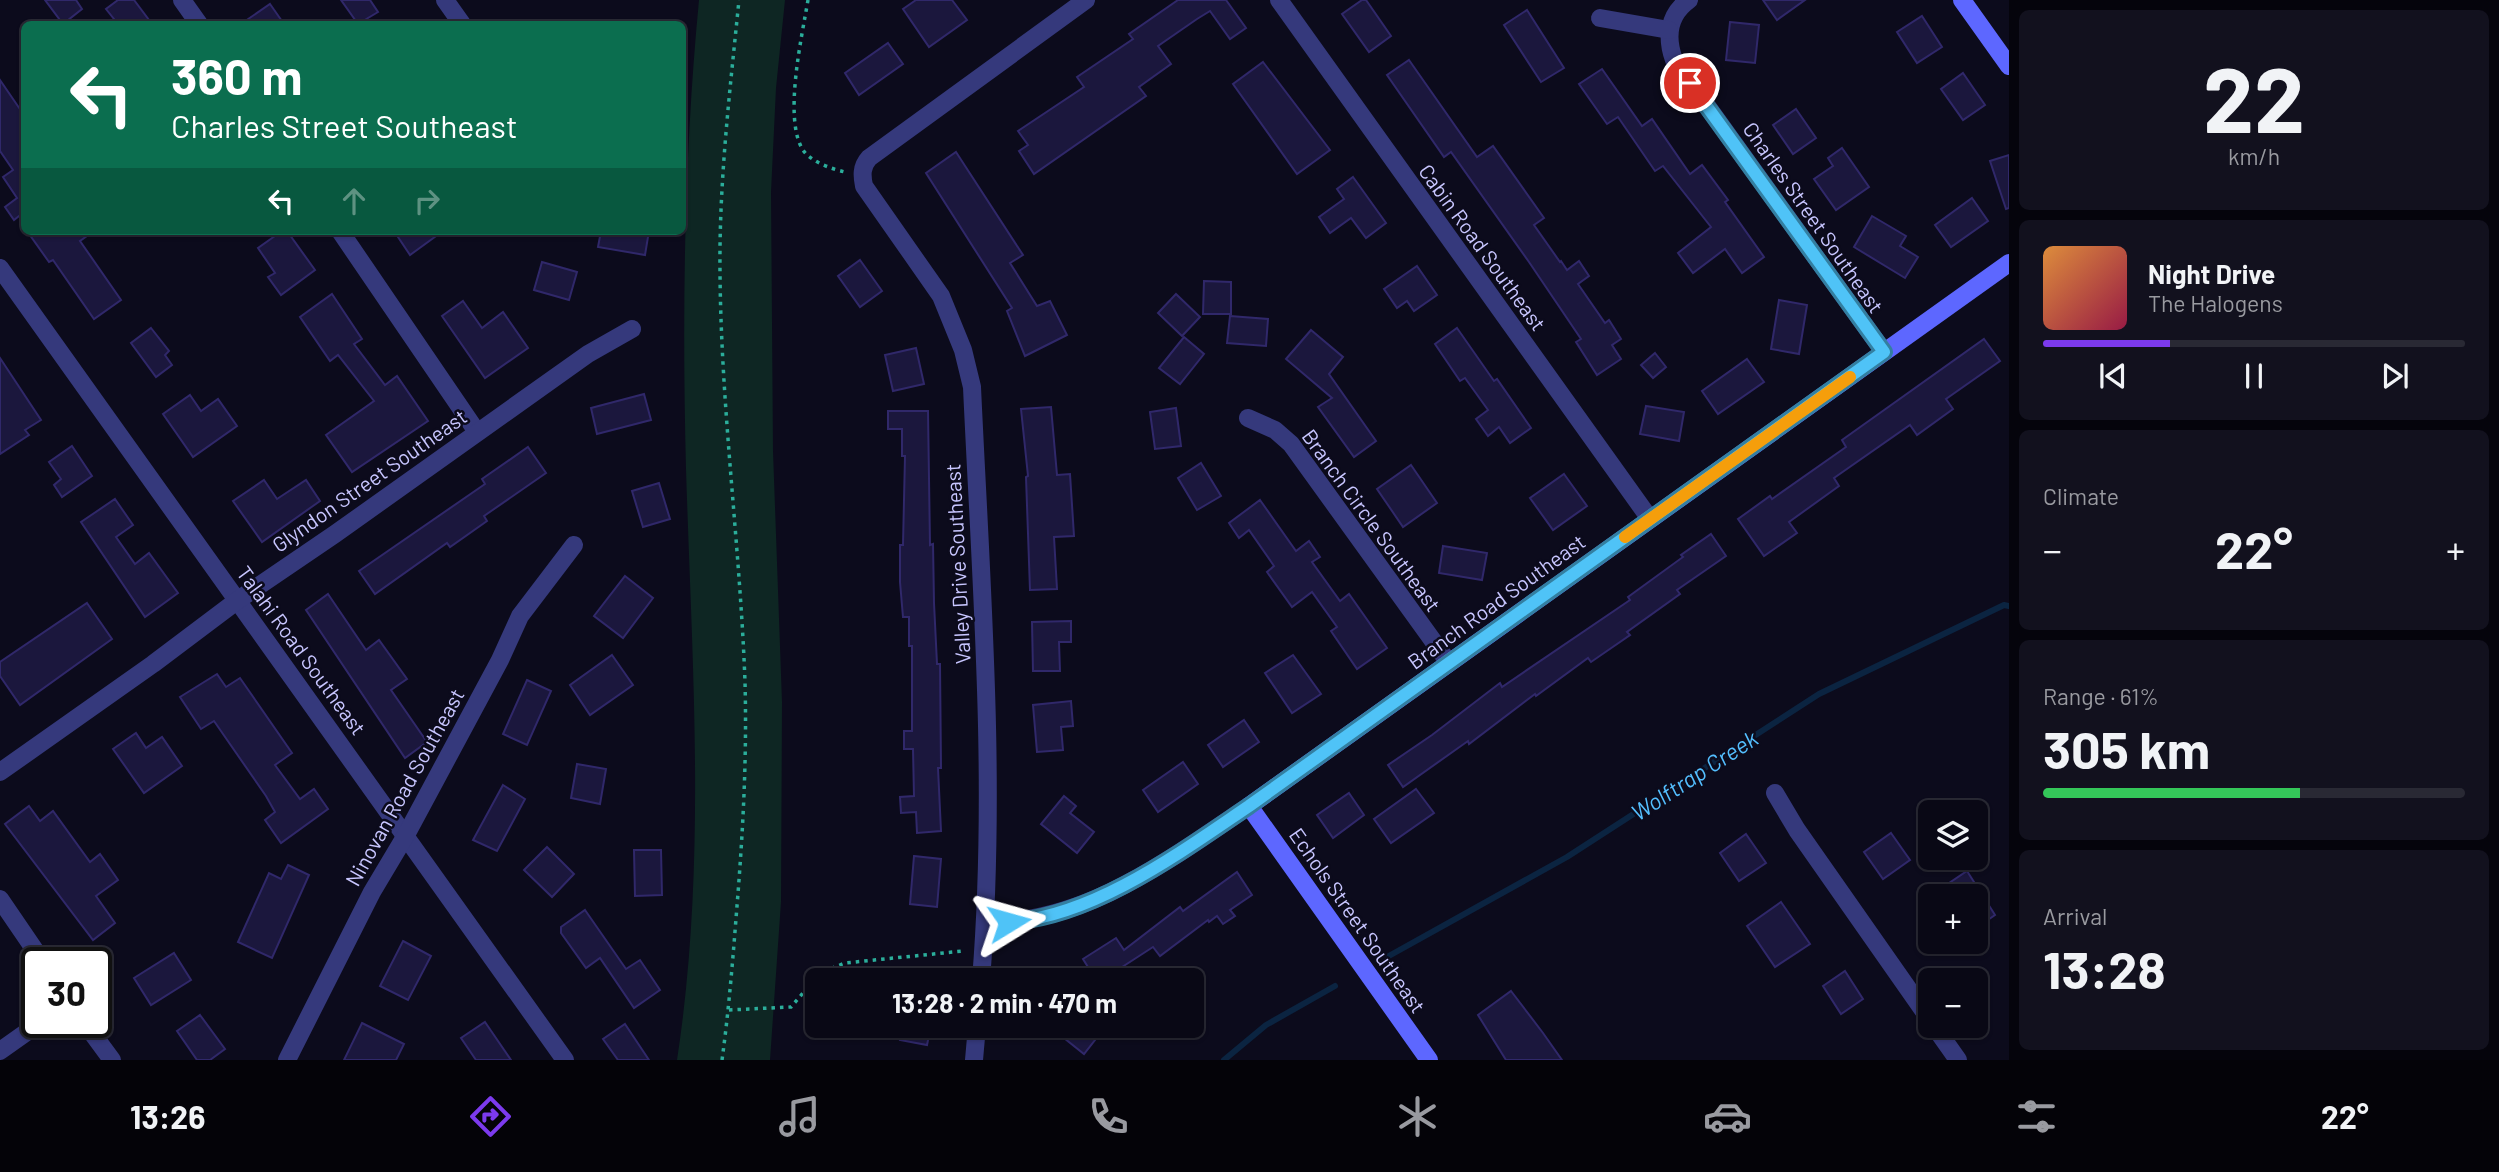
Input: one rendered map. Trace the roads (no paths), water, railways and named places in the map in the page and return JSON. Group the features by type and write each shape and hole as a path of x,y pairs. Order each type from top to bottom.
{"street":[{"path":"182,0 197,21"},
{"path":"445,0 459,21"},
{"name":"Valley Drive Southeast","path":"982,968 988,809 986,696 972,387 963,350 941,296 864,186 862,175 869,158 1086,0"},
{"name":"Cabin Road Southeast","path":"1279,0 1650,519"},
{"path":"1600,18 1669,30 1674,15 1689,0"},
{"path":"1962,0 2009,66"},
{"name":"Charles Street Southeast","path":"1669,30 1669,45 1674,60 1884,352"},
{"path":"343,235 477,432"},
{"name":"Branch Road Southeast","path":"985,922 1032,919 1057,913 1110,891 1163,863 1249,806 2009,262"},
{"name":"Talahi Road Southeast","path":"0,268 565,1060"},
{"name":"Glyndon Street Southeast","path":"0,772 238,600 588,354 632,329"},
{"name":"Branch Circle Southeast","path":"1248,418 1275,430 1291,444 1449,663"},
{"name":"Ninovan Road Southeast","path":"287,1060 372,892 406,835 500,660 520,616 574,545"},
{"path":"1775,793 1797,830 1918,1003"},
{"name":"Echols Street Southeast","path":"1249,806 1429,1060"},
{"path":"0,899 33,947"},
{"path":"0,1051 21,1036"},
{"path":"96,1038 112,1060"},
{"path":"974,1060 976,1038"},
{"path":"1942,1038 1958,1060"}],"waterway":[{"name":"Wolftrap Creek","path":"1387,957 1567,857 1819,694 2004,605 2009,606"},
{"name":"Wolftrap Creek","path":"1224,1060 1266,1025 1335,986"}]}
